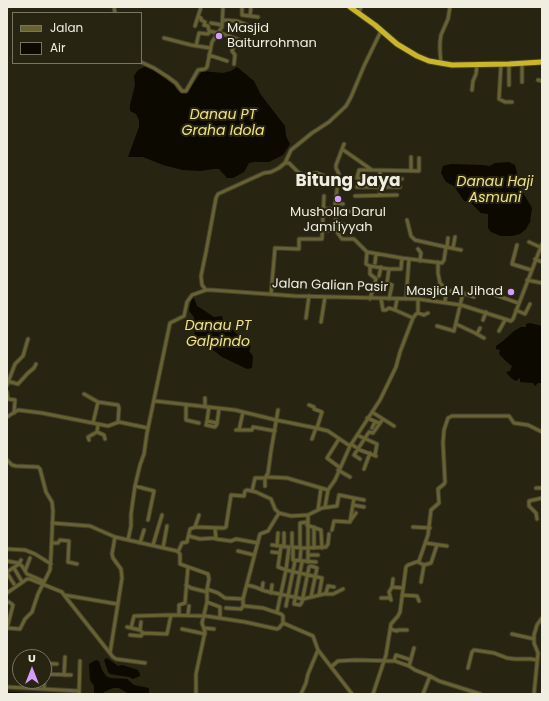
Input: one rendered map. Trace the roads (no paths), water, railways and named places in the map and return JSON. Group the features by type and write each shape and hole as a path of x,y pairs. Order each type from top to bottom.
{"highway":[{"path":"350,7 375,25 397,44 417,56 429,61 442,64 477,65 542,62"}],"street":[{"path":"195,26 201,7"},
{"path":"142,63 162,73 176,83 182,91 185,91 198,70 206,69 210,48 222,25 223,7"},
{"path":"242,7 242,15 258,17"},
{"path":"250,16 251,7"},
{"path":"359,13 361,7"},
{"path":"442,64 440,42 448,19 450,7"},
{"path":"198,17 205,22 204,25 208,26 209,32"},
{"path":"222,20 237,21 250,26"},
{"path":"211,23 222,25"},
{"path":"128,540 135,486 144,454 170,323 184,316 187,302 192,295 206,290 202,285 201,276 217,195 219,192 264,172 273,171 284,163 291,150 312,132 329,122 348,104 381,31"},
{"path":"196,46 199,33 208,34 209,32 245,42"},
{"path":"164,38 210,48"},
{"path":"234,64 235,55 232,51 236,39"},
{"path":"209,55 228,61"},
{"path":"522,63 522,82"},
{"path":"501,64 499,99 505,102 512,102"},
{"path":"509,85 510,64"},
{"path":"472,90 477,65"},
{"path":"344,144 336,164 336,168 339,173 335,203 336,230 340,237 343,239 354,239 367,252 420,261 438,262 442,262 444,260 448,238"},
{"path":"342,149 372,170"},
{"path":"411,158 411,170"},
{"path":"402,179 357,178 359,170 419,170 419,158"},
{"path":"284,163 289,163 303,175 317,174 338,179"},
{"path":"380,170 380,195"},
{"path":"337,187 342,188"},
{"path":"357,188 400,187"},
{"path":"355,196 397,195"},
{"path":"271,294 275,248 299,249 300,238 322,239 324,196"},
{"path":"335,203 343,204"},
{"path":"324,209 355,212"},
{"path":"407,220 411,236 415,240 461,250"},
{"path":"336,222 347,227"},
{"path":"323,231 336,230"},
{"path":"453,248 455,237"},
{"path":"499,331 504,320 512,320 541,246 529,242"},
{"path":"517,245 512,264 531,270"},
{"path":"418,249 421,253 420,261"},
{"path":"367,252 366,263 370,266 397,270 401,268 407,269"},
{"path":"376,254 376,263"},
{"path":"401,268 402,258"},
{"path":"406,299 407,269 409,259"},
{"path":"535,259 542,262"},
{"path":"438,262 438,273 440,276 440,283 442,285 441,288 446,293 444,302"},
{"path":"370,266 370,274 376,278 370,299"},
{"path":"379,276 382,267"},
{"path":"389,269 387,282 393,286 389,299"},
{"path":"527,280 542,283"},
{"name":"Jalan Galian Pasir","path":"206,290 370,299 418,299 461,304 486,312 504,320"},
{"path":"451,291 474,297"},
{"path":"487,292 518,303"},
{"path":"437,326 454,331 463,293"},
{"path":"306,318 309,296"},
{"path":"321,322 325,297"},
{"path":"381,299 383,310 389,308 413,318"},
{"path":"395,310 397,299"},
{"path":"418,299 418,314"},
{"path":"516,310 524,314 528,310 530,304"},
{"path":"483,320 486,312"},
{"path":"325,507 328,490 357,434 386,388 396,367 403,342 413,318 416,314 428,314"},
{"path":"456,324 484,338"},
{"path":"477,334 480,328"},
{"path":"28,339 24,356 15,364 7,383 18,384 36,364"},
{"path":"7,392 8,399 14,400 14,413"},
{"path":"84,394 98,402 118,405 118,422"},
{"path":"206,398 206,425 216,428 219,409"},
{"path":"155,401 197,405 243,412 317,428 328,431 339,439 358,449 376,456 377,444 357,434"},
{"path":"93,423 98,402"},
{"path":"186,405 186,420 199,423"},
{"path":"309,405 322,412 312,439"},
{"path":"7,417 18,410 110,426 118,422 148,428"},
{"path":"264,486 269,472 278,410"},
{"path":"243,412 238,430 252,430 254,427 275,431"},
{"path":"372,412 394,426"},
{"path":"373,694 384,661 392,622 399,614 406,567 418,562 421,558 430,528 431,510 439,503 438,488 445,483 442,443 444,430 449,417 464,415 509,416 514,422 528,425 542,432"},
{"path":"367,418 377,422"},
{"path":"372,428 377,422 383,419"},
{"path":"207,421 217,422"},
{"path":"360,459 354,456 369,432 373,433 377,422"},
{"path":"97,432 98,424"},
{"path":"97,432 104,435 105,439"},
{"path":"89,440 88,437 97,432"},
{"path":"339,439 327,458 350,477"},
{"path":"364,469 370,453"},
{"path":"7,460 12,465 16,466 26,468 38,467 40,469 46,492 52,502 51,564 32,612 25,619 20,629 7,628 13,605 8,602"},
{"path":"252,491 255,478 287,478 328,490"},
{"path":"135,486 154,491 154,498 148,520"},
{"path":"318,510 321,488"},
{"path":"536,488 542,488"},
{"path":"196,693 196,674 205,634 202,623 207,602 209,579 208,574 180,564 180,555 178,552 182,542 187,542 190,529 195,527 223,529 226,527 231,495 244,496 246,491 252,491 271,499 275,509 279,513 291,516 308,515 325,507 337,506 339,496 364,500"},
{"path":"332,530 333,526 350,522 355,513 353,505 354,498"},
{"path":"537,519 536,513 529,506 529,501 542,498"},
{"path":"353,505 364,507"},
{"path":"244,605 243,599 260,533 268,531 279,513"},
{"path":"154,545 162,515"},
{"path":"195,527 199,515"},
{"path":"308,515 308,562"},
{"path":"322,548 321,530 307,523 300,524 301,561 294,603 295,605 300,604 303,600 311,597 326,593 333,594 343,589"},
{"path":"52,524 90,526 115,537 154,545 178,552"},
{"path":"163,548 167,526"},
{"path":"314,527 314,548"},
{"path":"413,527 430,528"},
{"path":"215,528 215,538"},
{"path":"140,543 144,530"},
{"path":"277,546 278,533"},
{"path":"292,533 293,560 316,562"},
{"path":"284,534 278,567 322,578 319,595"},
{"path":"293,547 326,547 328,544 329,534"},
{"path":"189,536 200,539 215,538 231,541 234,539 242,539 258,543"},
{"path":"110,653 122,578 121,569 113,558 112,554 115,537"},
{"path":"52,543 58,543 60,540 69,541 68,562 77,564"},
{"path":"426,543 447,546"},
{"path":"272,545 289,547 286,570 277,612"},
{"path":"418,562 424,565 431,564 437,545"},
{"path":"7,549 25,550 35,554 51,564"},
{"path":"238,551 254,555"},
{"path":"272,552 280,553"},
{"path":"308,555 318,555"},
{"path":"25,571 30,558"},
{"path":"14,584 8,571 20,564 21,560"},
{"path":"7,561 20,564 27,574 64,595 116,659 145,663"},
{"path":"286,606 295,561"},
{"path":"421,582 424,565"},
{"path":"303,600 311,566 317,568 311,597"},
{"path":"179,615 179,605 184,603 188,567"},
{"path":"14,568 21,580"},
{"path":"7,592 27,579 43,582"},
{"path":"381,598 390,599 389,590 392,587 393,579"},
{"path":"262,590 264,583"},
{"path":"186,584 191,588 218,593 225,598 243,599"},
{"path":"247,584 271,593 303,600"},
{"path":"271,593 272,585"},
{"path":"326,593 328,586 334,587"},
{"path":"392,587 403,588"},
{"path":"64,595 118,604"},
{"path":"402,595 418,596 419,601"},
{"path":"71,603 75,596"},
{"path":"207,602 220,607 220,618"},
{"path":"143,633 140,630 129,627 134,616 204,616 246,622 277,629 282,623 282,615 277,612 244,605"},
{"path":"226,608 241,609 244,605"},
{"path":"188,615 189,606"},
{"path":"130,635 140,636 143,633 167,634 171,615"},
{"path":"534,694 538,652 534,639 537,625 542,618"},
{"path":"140,630 141,622"},
{"path":"282,623 313,636 318,650 351,694"},
{"path":"204,628 214,629"},
{"path":"182,629 205,634"},
{"path":"390,630 407,630"},
{"path":"512,634 534,639"},
{"path":"409,666 414,648"},
{"path":"301,694 318,650"},
{"path":"468,668 472,652 474,650 494,652 515,660 531,658 537,660"},
{"path":"394,661 396,655 411,660"},
{"path":"64,675 65,657"},
{"path":"44,689 79,692 80,661"},
{"path":"331,667 338,661 394,661 409,666 439,681 480,694"},
{"path":"52,663 57,664"},
{"path":"52,674 71,675"},
{"path":"423,694 430,676"}],"water":[{"name":"Danau PT Graha Idola","path":"146,66 174,85 181,93 187,93 202,71 223,73 231,71 237,67 254,81 261,95 285,126 286,136 290,144 283,155 269,162 249,163 244,172 233,178 227,178 219,169 201,171 183,170 163,165 143,157 128,157 139,127 139,120 136,114 130,111 135,85 134,76 138,70"},
{"name":"Danau Haji Asmuni","path":"509,162 515,165 518,184 532,208 530,222 526,229 520,234 501,236 491,232 488,228 488,214 481,213 470,202 464,201 454,186 446,182 441,173 443,166 451,164 490,166 495,163"},
{"name":"Danau PT Galpindo","path":"194,298 197,306 214,317 222,316 223,320 231,322 231,328 241,338 245,339 245,343 251,346 249,351 253,356 252,368 247,369 222,357 202,341 201,338 195,336 193,322 194,317 189,311 191,299"},
{"path":"530,323 542,326 542,385 541,383 538,383 535,386 533,383 520,382 520,378 516,381 511,378 506,372 510,371 512,366 499,354 500,350 496,349 496,346 514,331 521,327 526,327 526,324"},
{"path":"107,658 118,666 122,665 138,670 140,676 133,679 110,674 104,660"},
{"path":"96,660 99,661 106,676 110,678 127,679 134,685 149,688 148,694 129,694 119,688 113,688 104,692 103,694 94,694 94,686 90,680 89,664"}],"waterway":[{"path":"7,692 32,694"}],"place":[{"name":"Masjid Baiturrohman","path":"219,36"},
{"name":"Musholla Darul Jami'iyyah","path":"338,199"},
{"name":"Masjid Al Jihad","path":"511,292"}],"district":[{"name":"Bitung Jaya","path":"348,182"}]}
